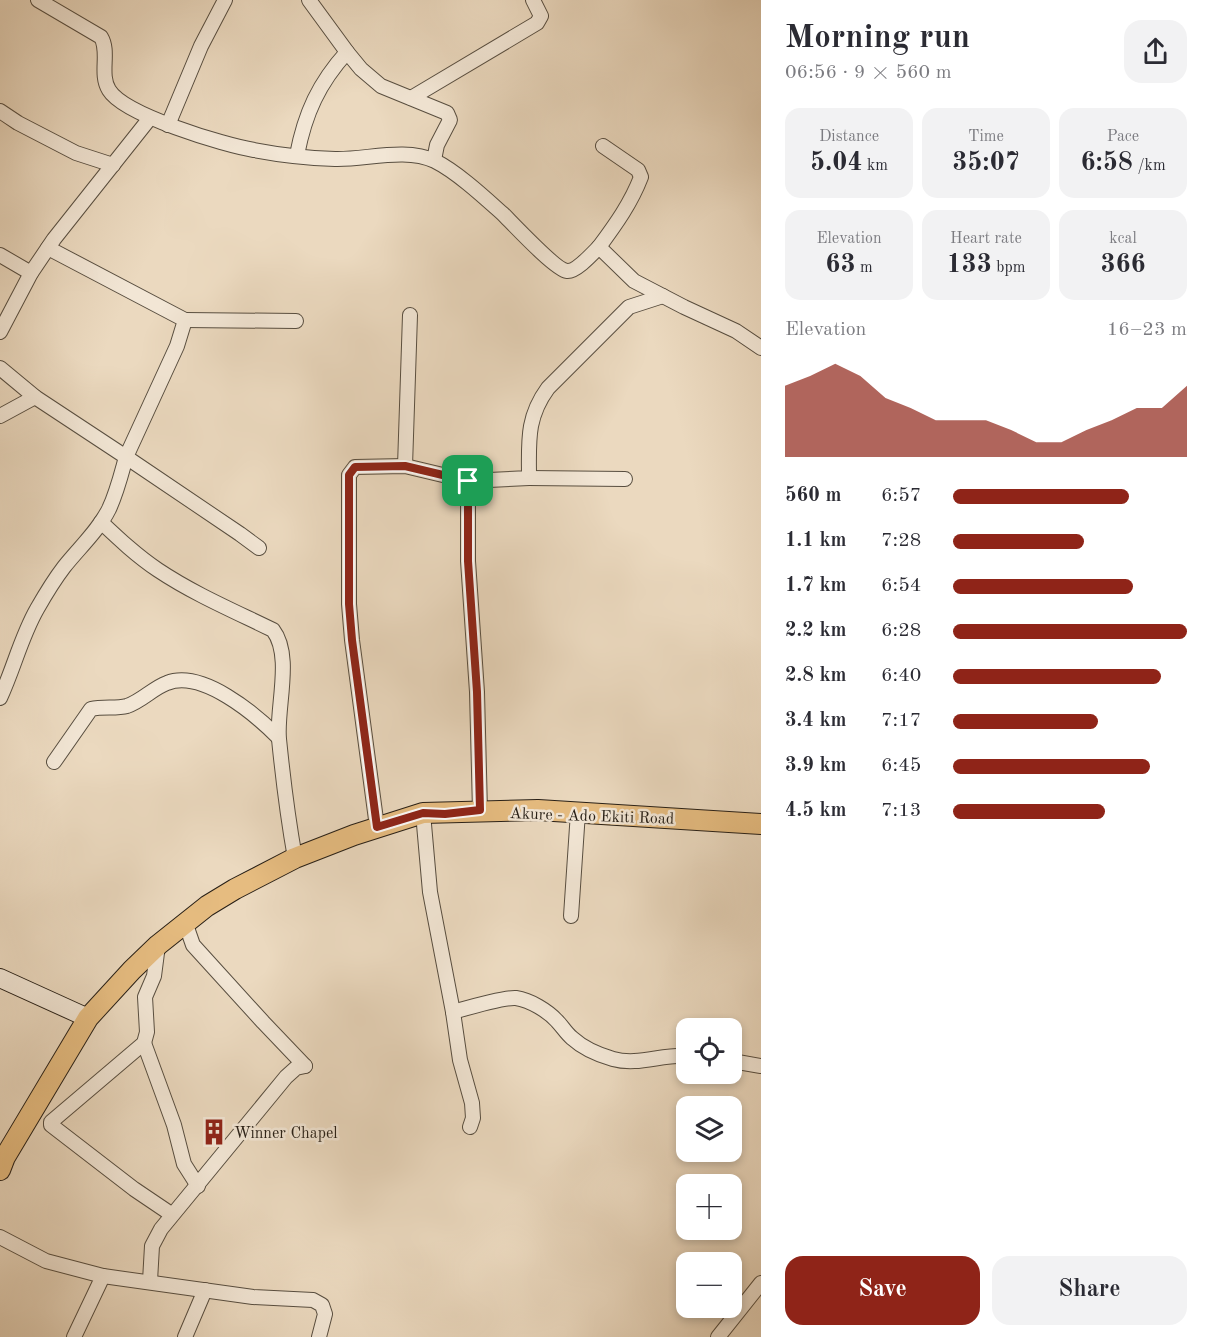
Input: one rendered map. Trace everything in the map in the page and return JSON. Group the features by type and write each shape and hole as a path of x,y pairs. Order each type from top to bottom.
{"main road":[{"name":"Akure - Ado Ekiti Road","path":"0,1170 5,1157 88,1018 132,970 185,922 235,889 295,858 377,827 423,813 445,814 480,810 578,812 761,824"}],"street":[{"path":"38,0 101,37 104,43 107,88 114,96 140,114 252,150 343,159 412,155 434,160 455,174 500,212 565,271 574,270 599,247 623,214 641,177 638,170 603,146"},
{"path":"168,124 201,46 225,0"},
{"path":"309,0 361,69 381,86 447,113 450,120 437,145 434,160"},
{"path":"411,98 537,23 540,16 532,0"},
{"path":"297,155 303,125 319,88 347,52"},
{"path":"0,111 76,153 113,165"},
{"path":"0,332 31,273 48,248 150,118"},
{"path":"599,247 634,281 736,331 761,348"},
{"path":"48,248 185,320 297,321"},
{"path":"0,255 31,273"},
{"path":"529,478 532,416 537,403 571,363 629,308 663,296"},
{"path":"405,466 410,315"},
{"path":"0,698 10,677 21,639 37,610 63,568 101,522 115,494 126,457 177,346 185,320"},
{"path":"0,368 35,397 259,549"},
{"path":"0,416 35,397"},
{"path":"377,827 349,604 349,475 355,467 405,466 468,481 529,478 625,479"},
{"path":"468,481 468,561 477,692 480,810"},
{"path":"101,522 130,550 158,570 210,601 273,630 278,636 282,665 278,737 295,858"},
{"path":"54,762 91,709 125,706 138,701 167,683 182,680 212,687 263,722 278,737"},
{"path":"571,916 578,812"},
{"path":"423,813 430,892 444,976 453,1012 460,1060 472,1103 473,1118 470,1127"},
{"path":"150,1281 152,1246 171,1214 198,1186 286,1077 296,1068 305,1066 193,945 185,922"},
{"path":"158,945 154,976 146,997 147,1032 144,1043 51,1122 51,1125 134,1189 171,1214"},
{"path":"0,978 88,1018"},
{"path":"453,1012 516,998 537,1006 555,1018 572,1038 595,1052 616,1059 641,1061 676,1055"},
{"path":"144,1043 174,1125 184,1164 198,1186"},
{"path":"742,1063 761,1066"},
{"path":"0,1238 46,1261 103,1276 253,1297 271,1296 283,1299 313,1300 322,1305 325,1314 318,1337"},
{"path":"74,1337 103,1276"},
{"path":"718,1337 757,1298 761,1283"},
{"path":"185,1337 205,1290"}],"place":[{"name":"Winner Chapel","path":"214,1132"}],"route":[{"path":"405,466 468,481 468,561 477,692 480,810 445,814 423,813 377,827 349,604 349,475 355,467 405,466"}]}
